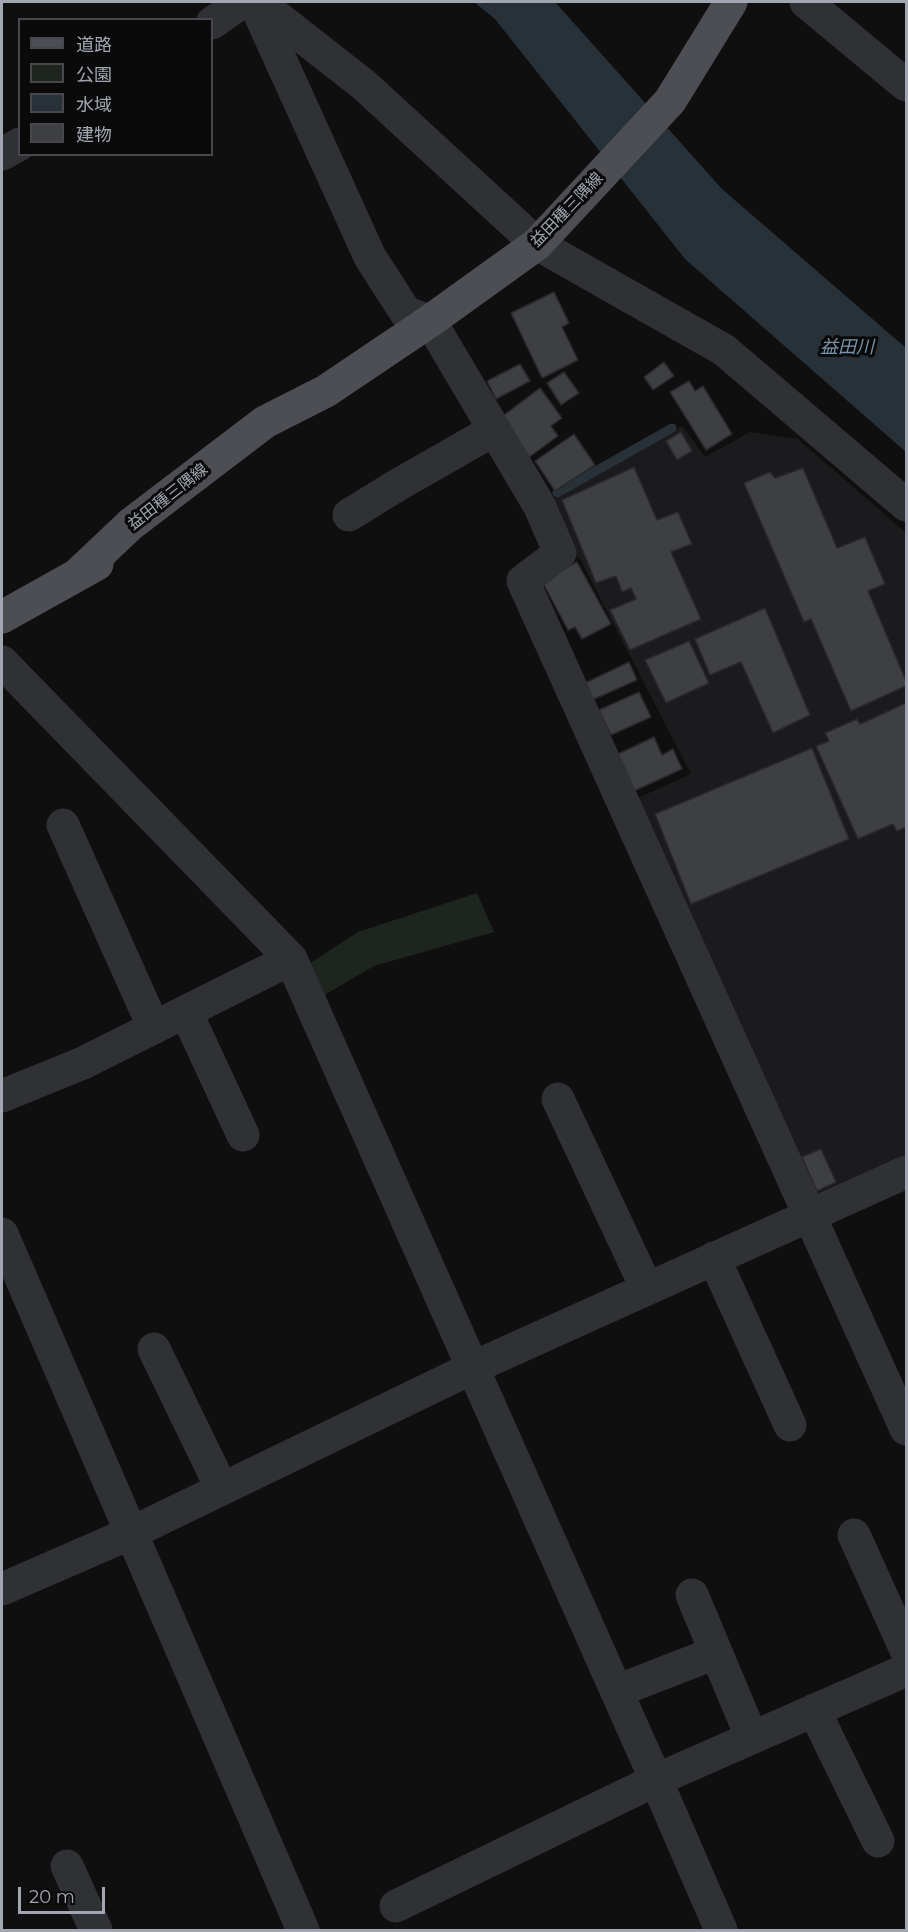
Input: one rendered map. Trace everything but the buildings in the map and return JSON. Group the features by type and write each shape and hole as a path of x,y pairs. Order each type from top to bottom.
{"main road":[{"name":"益田種三隅線","path":"2,617 140,539 276,436 326,391 430,321 537,244 670,101 731,2"}],"street":[{"path":"253,2 364,85 537,244 724,350 906,505"},
{"path":"213,22 253,2"},
{"path":"253,2 370,257 406,313 430,321 539,505 560,553 523,581 906,1429"},
{"path":"806,2 906,85"},
{"path":"2,154 18,145"},
{"path":"349,515 494,430"},
{"path":"2,662 291,959 721,1930"},
{"path":"63,825 154,1028"},
{"path":"2,1096 83,1064 291,959"},
{"path":"186,1011 243,1135"},
{"path":"558,1099 647,1289"},
{"path":"2,1589 131,1533 472,1368 906,1172"},
{"path":"2,1234 303,1930"},
{"path":"714,1258 790,1425"},
{"path":"154,1348 222,1489"},
{"path":"855,1534 906,1650"},
{"path":"692,1595 752,1738"},
{"path":"617,1691 715,1653"},
{"path":"396,1906 656,1780 906,1670"},
{"path":"814,1710 878,1841"},
{"path":"67,1866 96,1930"}],"shaded area":[{"path":"682,426 705,457 750,432 798,439 906,533 906,1157 815,1198 631,801 691,774 580,559 571,552 546,503"}],"green space":[{"path":"477,893 494,932 374,966 319,998 304,967 358,932"}],"water":[{"name":"益田川","path":"474,2 555,2 722,189 906,348 906,452 685,259 495,19"}],"waterway":[{"path":"557,493 672,428"}]}
